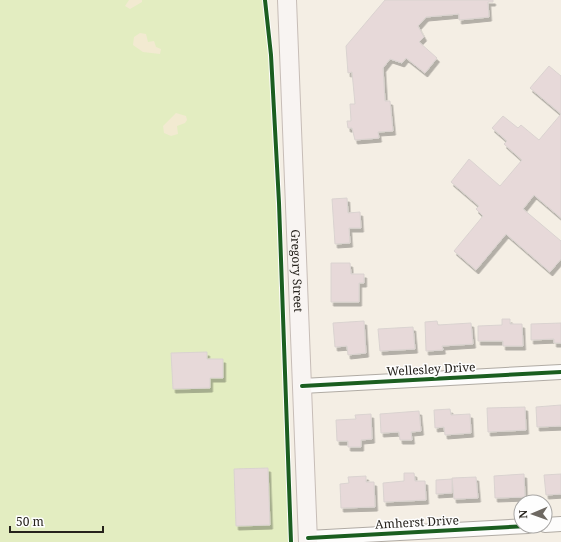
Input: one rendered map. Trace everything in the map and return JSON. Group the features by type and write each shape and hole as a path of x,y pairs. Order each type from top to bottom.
{"main road":[{"name":"Gregory Street","path":"287,0 308,540"}],"street":[{"name":"Wellesley Drive","path":"302,386 561,372"},
{"name":"Amherst Drive","path":"308,540 513,527"}],"green space":[{"path":"0,0 266,0 292,542 0,542"}],"sand":[{"path":"129,0 142,0 142,2 130,9 125,6"},
{"path":"140,33 146,34 148,42 154,41 156,47 161,49 160,54 143,52 133,45 134,37"},
{"path":"176,113 186,116 187,120 185,123 177,126 178,134 171,136 164,133 163,126"}],"building":[{"path":"385,0 493,0 493,2 488,2 489,17 459,20 459,14 426,17 418,26 424,37 419,42 437,58 425,73 406,58 402,63 390,59 383,68 385,101 390,101 393,131 378,132 379,138 355,140 352,128 348,128 347,121 351,121 350,104 355,104 352,72 348,73 346,46"},
{"path":"549,66 561,76 561,114 530,88"},
{"path":"561,114 561,218 534,195 523,209 561,241 561,259 550,272 506,234 476,270 454,251 483,216 476,209 479,206 451,182 469,159 500,186 522,160 504,144 507,141 492,128 503,116 518,128 521,125 539,140"},
{"path":"347,198 348,213 360,212 361,228 349,228 350,243 335,244 332,199"},
{"path":"331,263 350,263 351,274 364,274 364,283 359,283 359,302 331,302"},
{"path":"502,319 510,319 510,324 522,324 523,346 503,346 503,341 478,341 478,326 502,325"},
{"path":"364,321 366,353 348,355 347,346 335,347 333,323"},
{"path":"437,321 438,325 471,323 473,344 442,346 443,350 426,351 425,322"},
{"path":"561,323 561,343 554,343 554,339 531,340 531,324"},
{"path":"413,327 415,349 380,351 378,329"},
{"path":"207,352 207,359 223,359 223,378 210,378 210,388 173,389 171,353"},
{"path":"561,405 561,426 537,427 536,407"},
{"path":"525,407 526,430 488,432 487,408"},
{"path":"450,409 451,415 470,414 471,433 445,435 444,427 435,428 434,410"},
{"path":"419,411 421,431 411,432 412,440 400,440 399,432 381,433 380,414"},
{"path":"371,414 372,439 361,440 361,447 348,447 348,441 337,441 336,420 356,419 355,415"},
{"path":"268,468 270,525 236,526 234,469"},
{"path":"404,473 414,473 415,481 425,481 426,500 384,502 383,483 404,481"},
{"path":"524,474 525,494 513,494 513,497 495,498 494,476"},
{"path":"561,474 561,494 546,494 544,475"},
{"path":"366,476 366,482 374,482 375,507 341,508 340,484 349,483 348,477"},
{"path":"476,477 478,498 454,499 452,478"},
{"path":"452,479 452,493 436,494 436,480"}],"cycle path":[{"path":"265,0 271,55 279,203 291,542"},
{"path":"302,386 561,372"},
{"path":"308,538 513,527"}]}
